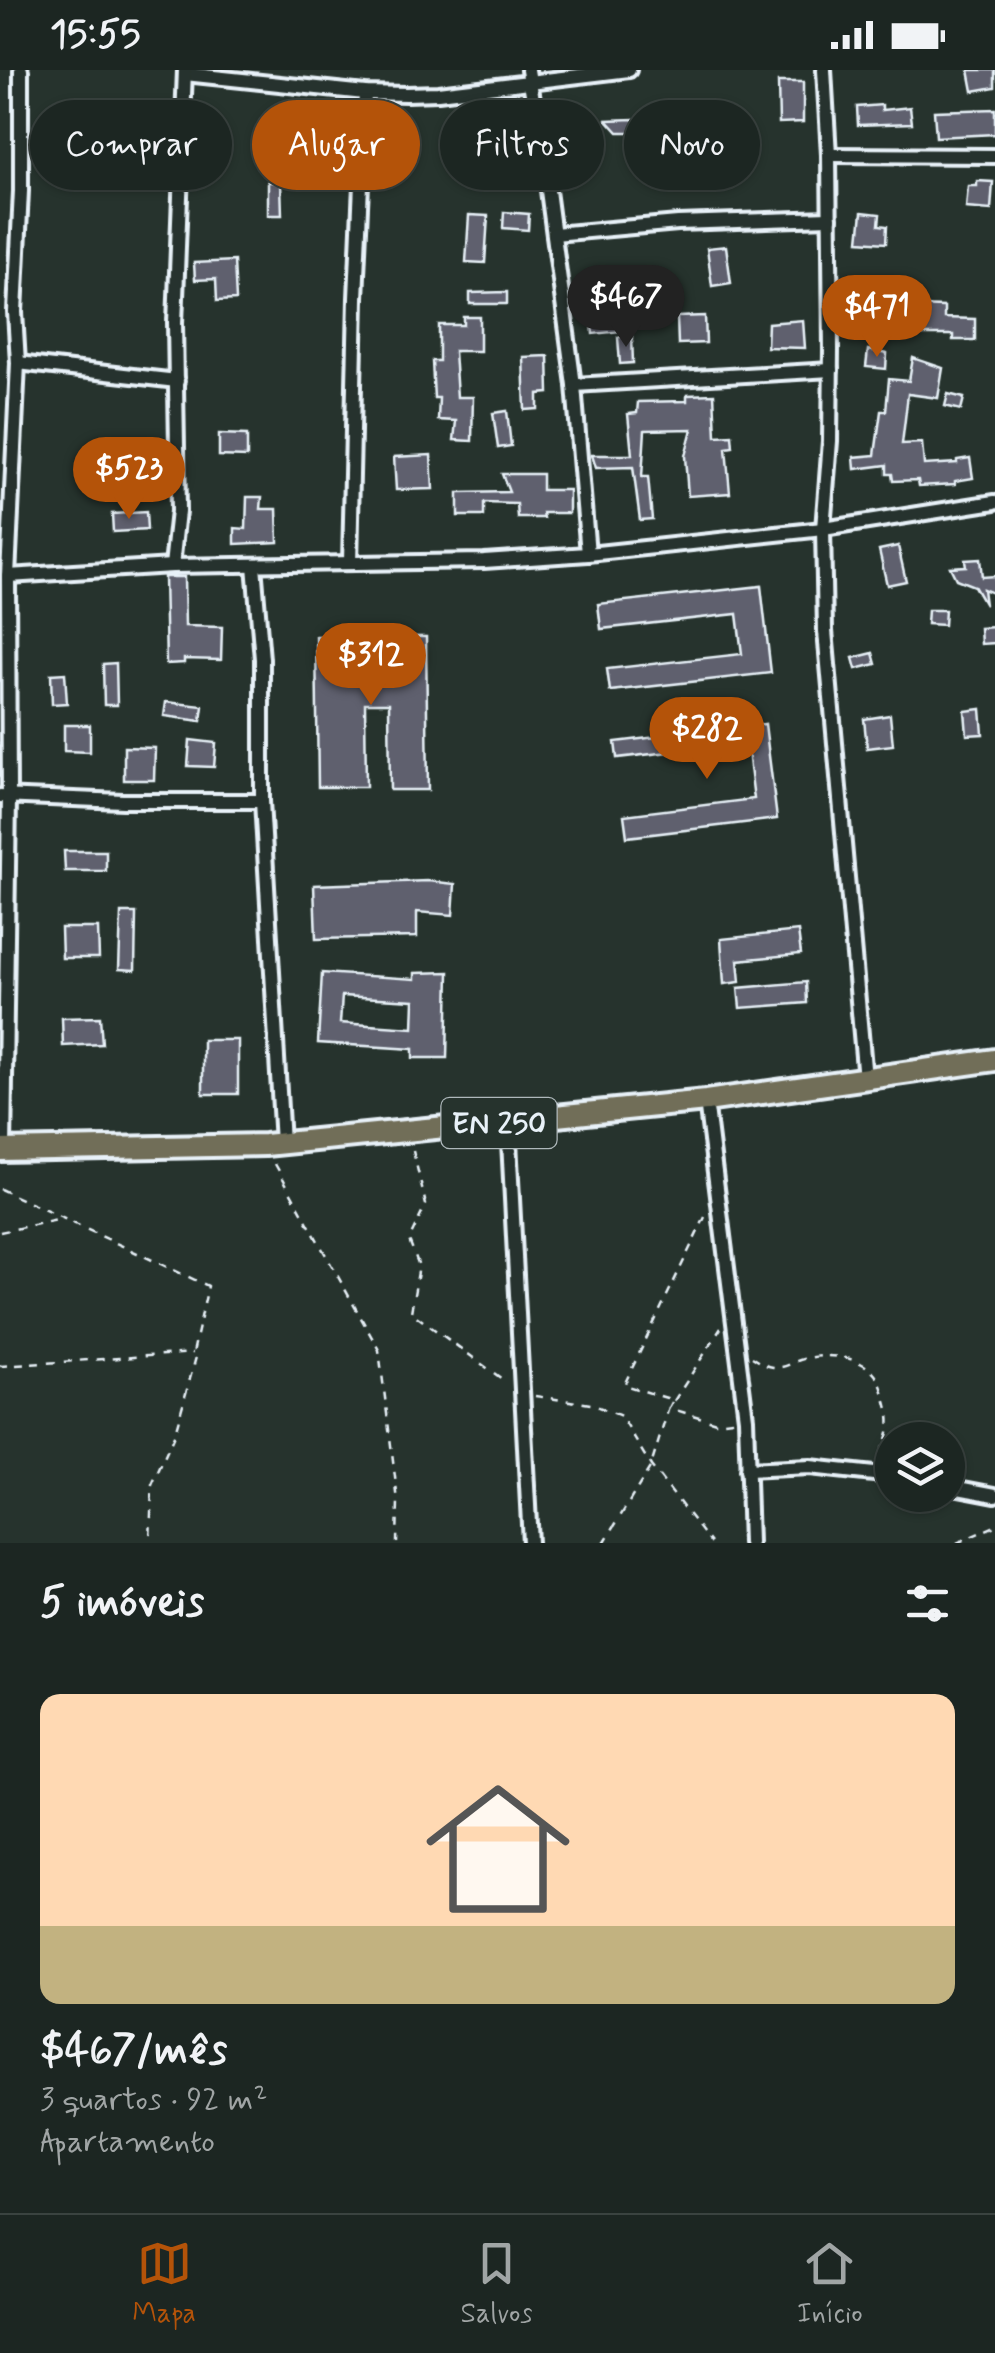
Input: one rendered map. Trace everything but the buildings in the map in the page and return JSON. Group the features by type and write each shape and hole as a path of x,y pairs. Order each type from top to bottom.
{"main road":[{"name":"EN 250","path":"2,1150 274,1144 706,1100 995,1060"}],"street":[{"path":"2,1150 8,576 18,363 15,312 22,191 21,70"},
{"path":"172,566 180,458 176,323 185,72 366,93 438,93 528,75 629,70"},
{"path":"824,70 829,155 831,370 823,530 825,631 865,1079"},
{"path":"528,75 574,385 588,554"},
{"path":"350,563 356,298 366,93"},
{"path":"829,155 995,156"},
{"path":"554,234 830,218"},
{"path":"18,363 176,381"},
{"path":"574,385 831,370"},
{"path":"8,576 172,566 484,561 588,554 823,530 995,502"},
{"path":"254,565 262,658 262,801 274,1144"},
{"path":"5,797 262,801"},
{"path":"706,1100 746,1418 750,1543"},
{"path":"508,1122 530,1543"},
{"path":"748,1470 810,1467 875,1473"},
{"path":"965,1489 995,1495"}],"path":[{"path":"408,1130 426,1205 409,1240 419,1266 411,1312 523,1394 591,1404 621,1416 651,1466 712,1543"},
{"path":"274,1144 379,1350 398,1502 397,1543"},
{"path":"604,1543 651,1466 673,1400 624,1385 719,1188"},
{"path":"0,1189 208,1286 193,1354 196,1356 174,1433 152,1484 150,1542 159,1543"},
{"path":"0,1232 64,1218"},
{"path":"669,1408 733,1310"},
{"path":"738,1349 768,1367 786,1367 802,1359 838,1357 864,1363 880,1380 893,1421 872,1472"},
{"path":"0,1366 193,1354"},
{"path":"669,1408 716,1422 746,1418"},
{"path":"957,1543 995,1526"}]}
